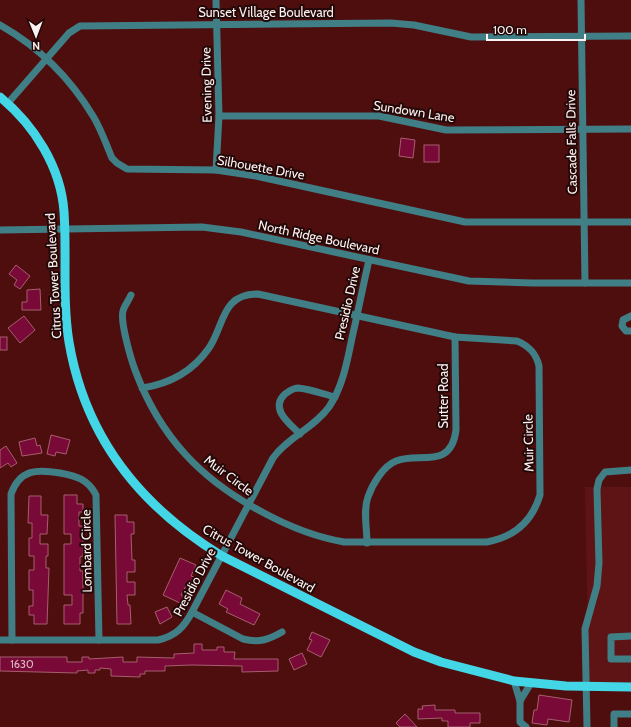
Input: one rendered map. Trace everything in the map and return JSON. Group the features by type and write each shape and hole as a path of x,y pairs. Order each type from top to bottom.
{"main road":[{"name":"Citrus Tower Boulevard","path":"0,97 8,103 34,133 51,163 61,193 64,229 65,291 69,341 80,385 96,424 123,470 150,501 180,528 222,556 414,652 467,670 514,681 587,687 631,687"}],"street":[{"name":"Evening Drive","path":"216,0 219,116 216,170"},
{"name":"Cascade Falls Drive","path":"581,0 584,283"},
{"name":"Sunset Village Boulevard","path":"8,103 69,33 80,26 391,23 414,25 471,37 631,36"},
{"name":"Silhouette Drive","path":"0,25 14,33 47,58 75,90 94,117 112,158 121,167 133,170 216,170 256,176 465,222 631,222"},
{"name":"Sundown Lane","path":"219,116 368,116 393,118 446,130 631,129"},
{"name":"North Ridge Boulevard","path":"0,230 202,227 219,229 437,275 487,282 631,283"},
{"name":"Presidio Drive","path":"0,640 158,640 180,631 192,612 248,505 278,452 321,417 335,398 343,378 369,260"},
{"name":"Muir Circle","path":"131,295 123,312 130,355 142,388 160,423 183,453 214,482 248,505 309,534 344,542 367,543 487,542 497,540 515,532 522,526 529,519 537,504 541,483 539,366 537,359 529,348 517,341 455,337 258,294 242,296 236,299 226,309 215,338 209,348 194,365 175,378 163,383 142,388"},
{"path":"631,316 623,320 622,326 626,331 631,331"},
{"name":"Sutter Road","path":"367,543 368,498 384,470 389,465 401,460 438,457 453,443 456,430 455,337"},
{"path":"300,434 280,412 279,402 281,398 288,391 298,388 335,398"},
{"name":"Lombard Circle","path":"12,640 11,494 23,476 43,470 82,479 88,483 96,495 99,640"},
{"path":"586,727 587,687 585,629 597,586 599,563 598,484 605,472 631,470"},
{"path":"192,612 250,641 266,641 282,632"},
{"path":"631,636 611,637 611,659 631,659"},
{"path":"514,681 520,701 520,722 526,727"},
{"path":"520,701 531,683"},
{"path":"614,727 614,714 631,714"}],"shaded area":[{"path":"585,487 631,487 631,684 589,683"}],"building":[{"path":"401,138 415,140 413,158 399,156"},
{"path":"424,145 439,145 439,162 424,162"},
{"path":"16,265 30,276 20,289 14,285 17,280 9,274"},
{"path":"40,289 41,310 22,310 22,302 27,302 27,290"},
{"path":"24,316 35,330 20,343 8,328"},
{"path":"0,337 7,337 7,350 0,350"},
{"path":"51,435 70,440 66,454 56,452 55,456 47,454"},
{"path":"35,438 37,446 40,445 42,453 22,456 19,442"},
{"path":"6,446 17,463 11,467 8,463 0,468 0,450"},
{"path":"64,495 77,495 77,504 83,504 83,512 79,512 79,526 83,526 83,556 80,557 80,571 83,571 83,613 80,613 80,624 64,624 64,605 72,605 72,595 64,595 64,544 71,544 71,534 64,534"},
{"path":"29,496 41,496 41,515 48,515 47,534 40,534 40,544 48,544 48,556 46,556 46,568 49,568 47,624 34,624 34,615 29,615 29,606 33,606 33,590 29,590 29,570 34,570 34,556 29,556 29,538 32,538 32,523 28,523"},
{"path":"115,515 127,515 127,522 134,522 134,534 131,534 132,560 135,560 135,572 127,572 127,582 135,582 135,595 127,595 128,605 130,605 131,624 117,624"},
{"path":"180,558 196,565 191,576 194,577 191,583 188,582 181,595 184,597 180,603 163,595"},
{"path":"226,590 242,598 240,604 260,614 254,625 226,612 228,609 219,604"},
{"path":"167,607 172,617 160,624 155,612"},
{"path":"312,632 330,640 321,657 307,650 312,640 309,639"},
{"path":"194,644 202,644 202,650 217,650 217,647 224,647 224,652 235,652 234,659 278,659 278,671 242,672 242,666 165,666 165,671 145,671 145,674 140,674 140,677 111,676 111,669 100,668 100,670 95,670 95,673 88,673 88,670 77,671 77,673 0,671 0,657 67,657 67,662 82,662 82,657 89,657 89,659 123,657 123,662 137,662 137,657 174,658 174,654 194,653"},
{"path":"302,653 307,664 294,670 289,659"},
{"path":"539,695 572,700 569,722 548,719 547,725 532,723 534,710 537,710"},
{"path":"435,705 435,710 455,710 455,713 480,713 480,723 470,723 470,727 448,727 448,721 442,721 442,718 418,719 418,709 423,709 422,706"},
{"path":"405,714 417,727 400,727 396,723"}]}
